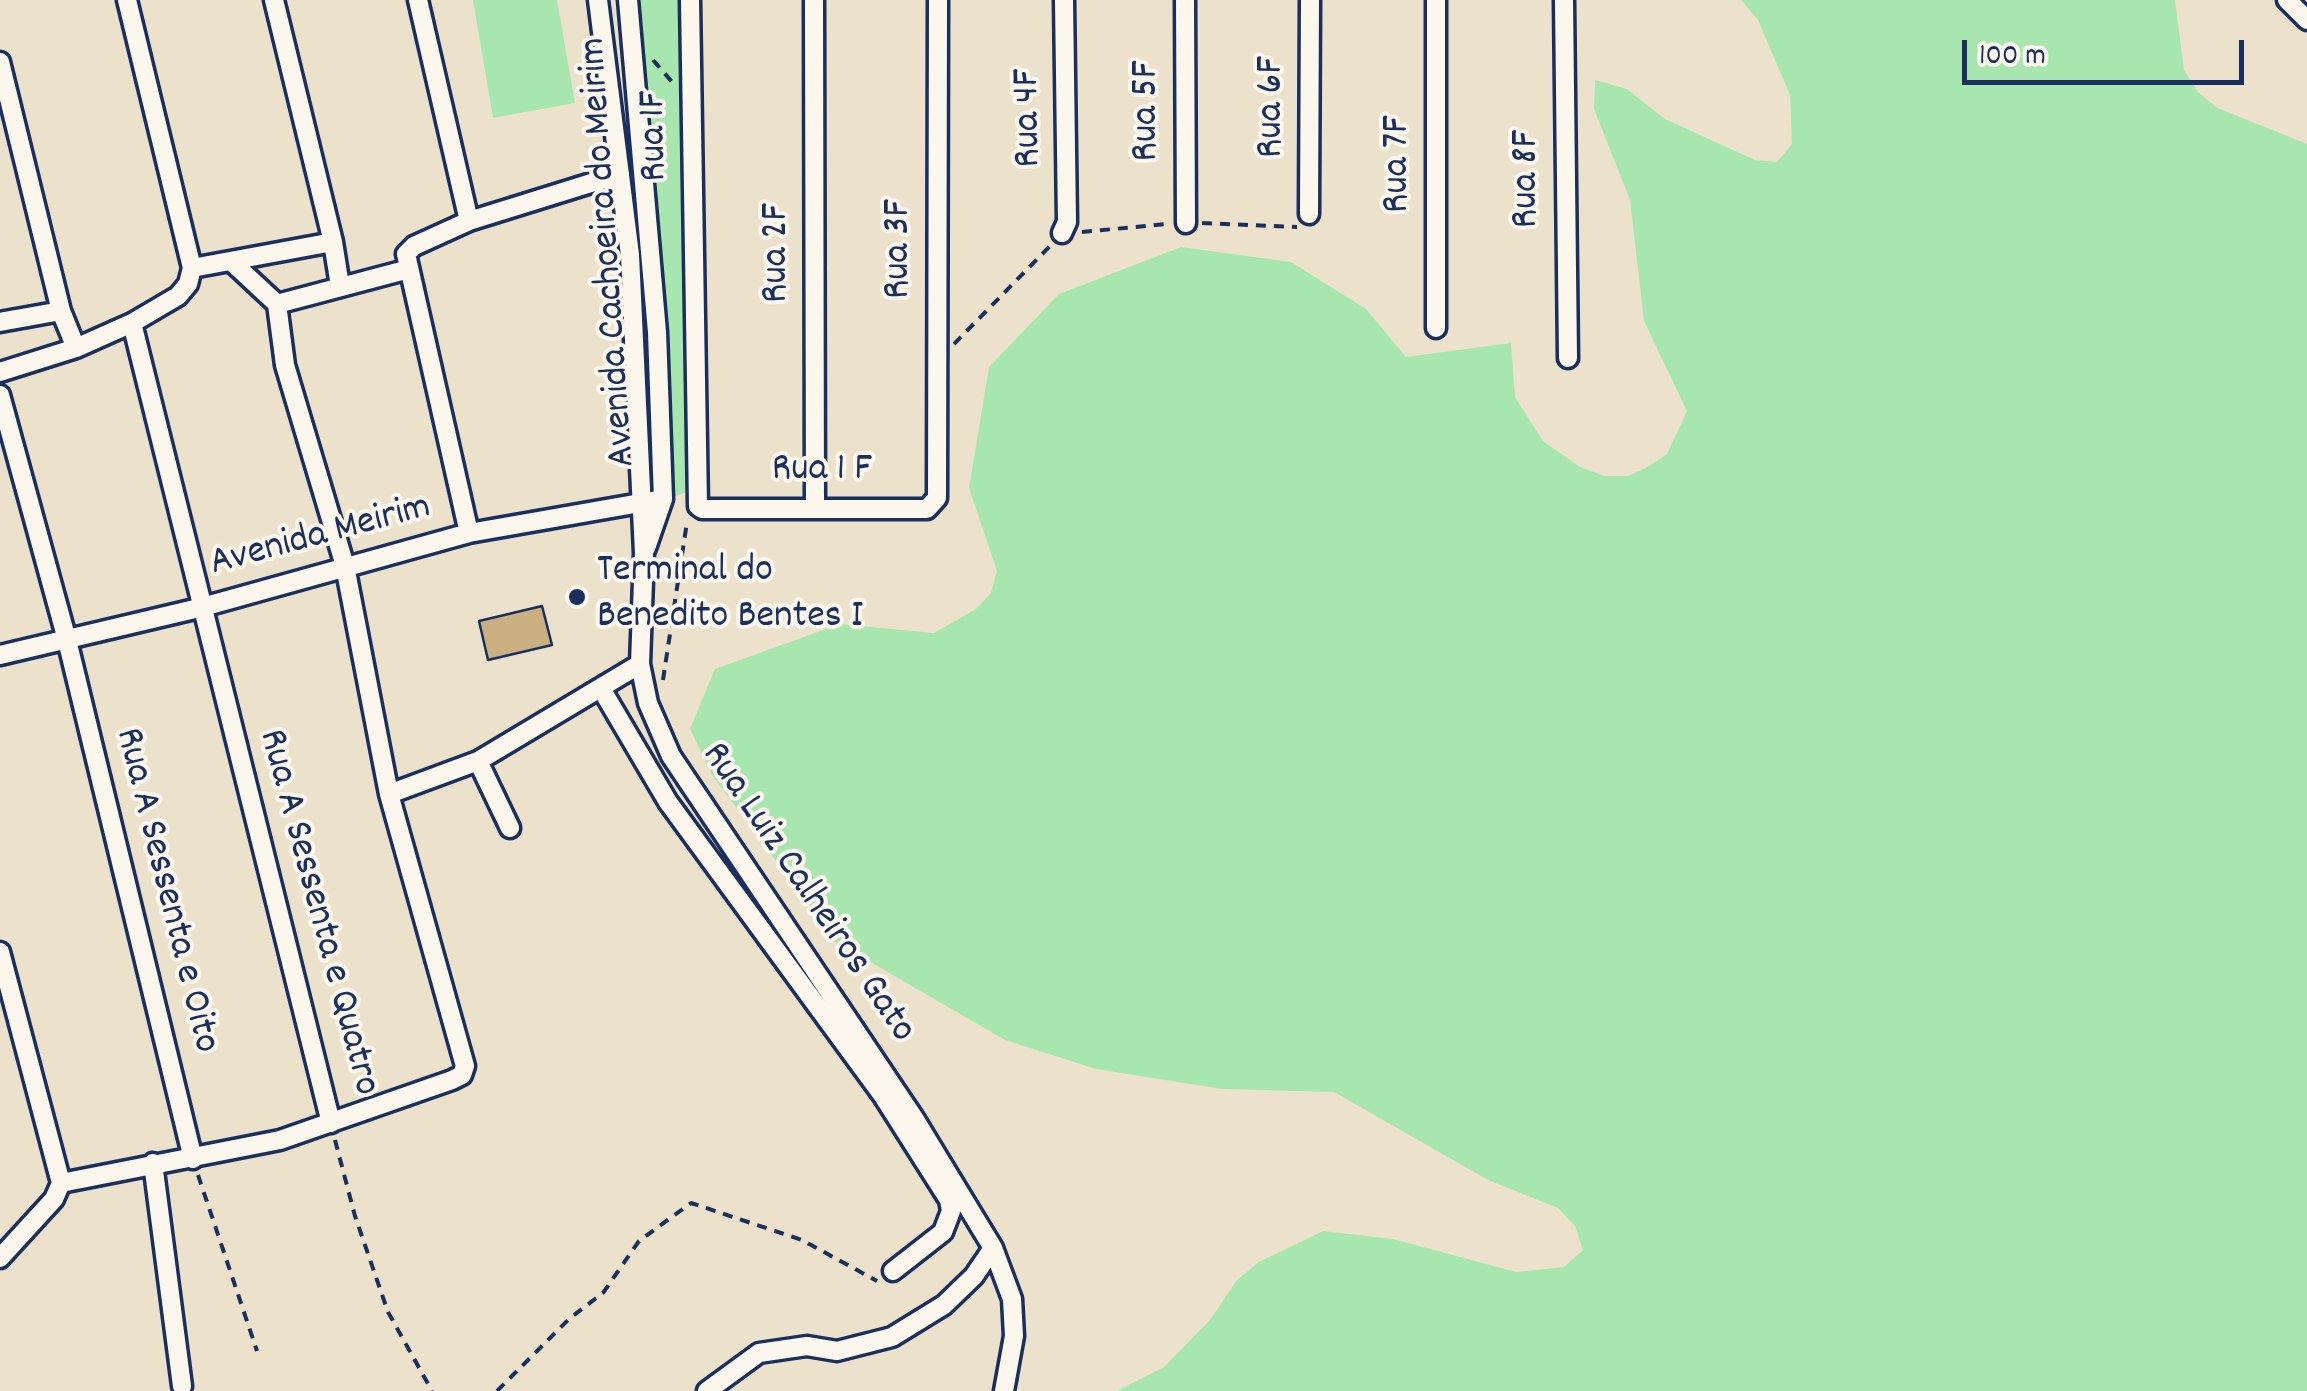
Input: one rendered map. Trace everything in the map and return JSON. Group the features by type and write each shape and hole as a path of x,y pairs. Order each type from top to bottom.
{"street":[{"path":"0,372 76,348 132,323 178,296 188,284 192,268 127,0"},
{"path":"274,0 333,242 340,286"},
{"path":"418,0 469,222"},
{"name":"Avenida Cachoeira do Meirim","path":"598,0 638,366 640,504"},
{"name":"Avenida Cachoeira do Meirim","path":"628,0 657,332 663,500"},
{"name":"Rua 1F","path":"690,0 698,506 702,509"},
{"name":"Rua 2F","path":"814,0 816,506"},
{"name":"Rua 3F","path":"938,0 938,498"},
{"name":"Rua 4F","path":"1062,234 1068,222 1064,0"},
{"name":"Rua 5F","path":"1185,0 1186,223"},
{"name":"Rua 6F","path":"1309,214 1310,0"},
{"name":"Rua 7F","path":"1436,0 1436,328"},
{"name":"Rua 8F","path":"1564,0 1568,358"},
{"path":"2287,0 2307,20"},
{"path":"0,62 62,311 76,348"},
{"path":"470,534 406,254 414,246 469,222 620,174"},
{"path":"192,268 333,242"},
{"path":"233,262 277,304 408,269"},
{"name":"Rua A Sessenta e Quatro","path":"132,323 199,608 331,1123 452,1080 462,1075 465,1066 389,794 345,566 285,365 277,304"},
{"path":"0,322 62,311"},
{"name":"Rua A Sessenta e Oito","path":"0,395 66,640 193,1159"},
{"name":"Rua 1 F","path":"702,509 927,509 938,498"},
{"name":"Avenida Meirim","path":"0,655 199,608 470,534 663,500"},
{"name":"Rua Luiz Calheiros Gato","path":"644,553 663,500"},
{"name":"Rua Luiz Calheiros Gato","path":"640,504 644,553 640,664 648,703 670,756 914,1118 993,1248 1012,1299 1014,1336 1004,1391"},
{"path":"389,794 478,761 640,664"},
{"path":"602,690 668,802 883,1096 950,1200 951,1211 943,1232 893,1271"},
{"path":"478,761 510,828"},
{"path":"0,952 61,1182 54,1199 0,1258"},
{"path":"61,1182 280,1140 331,1123"},
{"path":"153,1164 182,1386"},
{"path":"707,1391 759,1353 807,1346 837,1351 892,1337 944,1305 974,1276 993,1248"}],"path":[{"path":"937,362 1062,234"},
{"path":"331,1123 354,1216 388,1312 432,1391"},
{"path":"193,1159 257,1351"},
{"path":"497,1391 570,1318 603,1293 639,1241 691,1203 802,1240 876,1281 893,1271"}],"green space":[{"path":"473,0 557,0 575,103 493,118"},
{"path":"630,0 681,0 687,492 673,497"},
{"path":"1741,0 2175,0 2184,70 2198,92 2217,108 2307,144 2307,1391 1117,1391 1164,1367 1210,1320 1237,1280 1259,1262 1323,1231 1393,1239 1516,1272 1564,1267 1583,1250 1575,1226 1558,1208 1488,1180 1334,1092 1222,1089 1096,1069 1005,1040 836,942 712,775 690,729 715,669 840,624 934,633 976,609 991,593 997,571 969,488 989,367 1059,294 1181,247 1291,262 1366,309 1406,357 1511,343 1515,397 1543,441 1580,467 1605,476 1628,476 1649,466 1667,454 1687,411 1644,321 1630,200 1594,109 1595,80 1627,89 1665,119 1755,160 1777,162 1792,144 1790,95 1758,20"}],"building":[{"path":"542,606 552,645 488,660 479,621"}],"place":[{"name":"Terminal do Benedito Bentes I","path":"577,597"}]}
